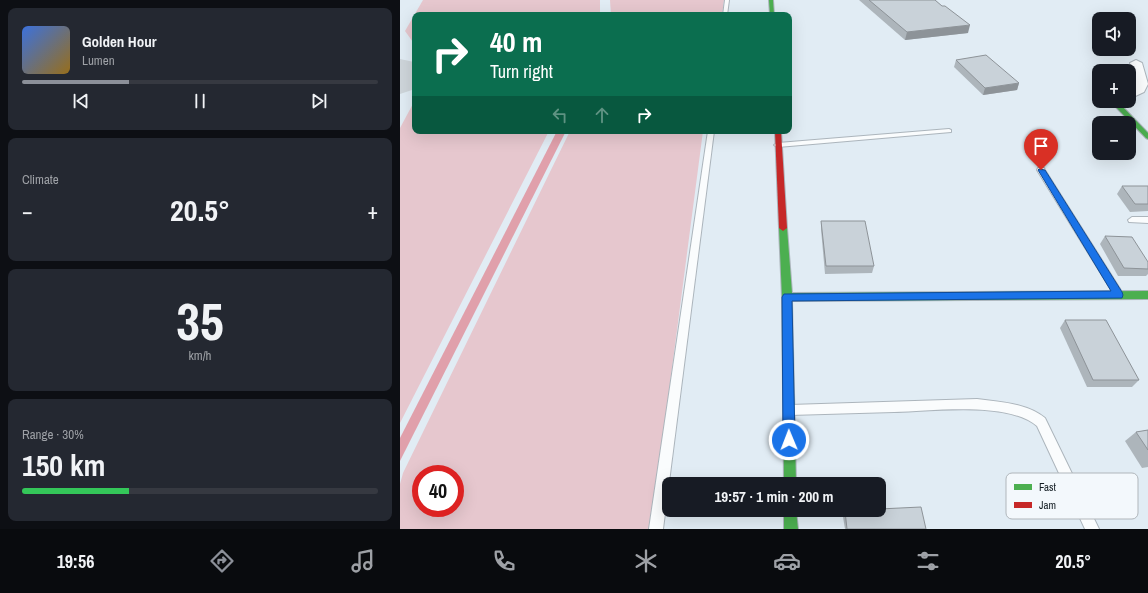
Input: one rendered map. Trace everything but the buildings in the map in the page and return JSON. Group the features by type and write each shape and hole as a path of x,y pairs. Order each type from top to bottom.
{"street":[{"path":"771,0 772,12"},
{"path":"1136,63 1142,84 1140,89 1136,92"},
{"path":"1136,94 1148,95"},
{"path":"1120,108 1148,137"},
{"path":"778,134 787,297 790,477"},
{"path":"787,297 1148,295"},
{"path":"790,517 791,529"}],"lane":[{"path":"726,12 728,0"},
{"path":"778,145 949,131"},
{"path":"656,529 711,134"},
{"path":"1041,170 1118,295"},
{"path":"1132,220 1148,220"},
{"path":"789,410 978,404 1017,410 1035,417 1041,422 1065,473"},
{"path":"1087,519 1092,529"}],"shaded area":[{"path":"423,0 600,0 600,12 416,12"},
{"path":"610,0 724,0 722,12 611,12"},
{"path":"412,19 412,41 405,31"},
{"path":"412,106 412,134 547,134 400,423 400,128"},
{"path":"555,134 564,134 400,461 400,438"},
{"path":"569,134 703,134 651,529 400,529 400,484 403,473"}],"taxiway":[{"path":"400,70 402,78 400,82"}],"traffic: fast":[{"path":"771,0 772,12"},
{"path":"1120,108 1148,137"},
{"path":"783,228 787,297 790,477"},
{"path":"787,297 1148,295"},
{"path":"790,517 791,529"}],"traffic: jam":[{"path":"778,134 783,228"}],"route":[{"path":"789,440 787,297 1118,295 1041,170"}]}
